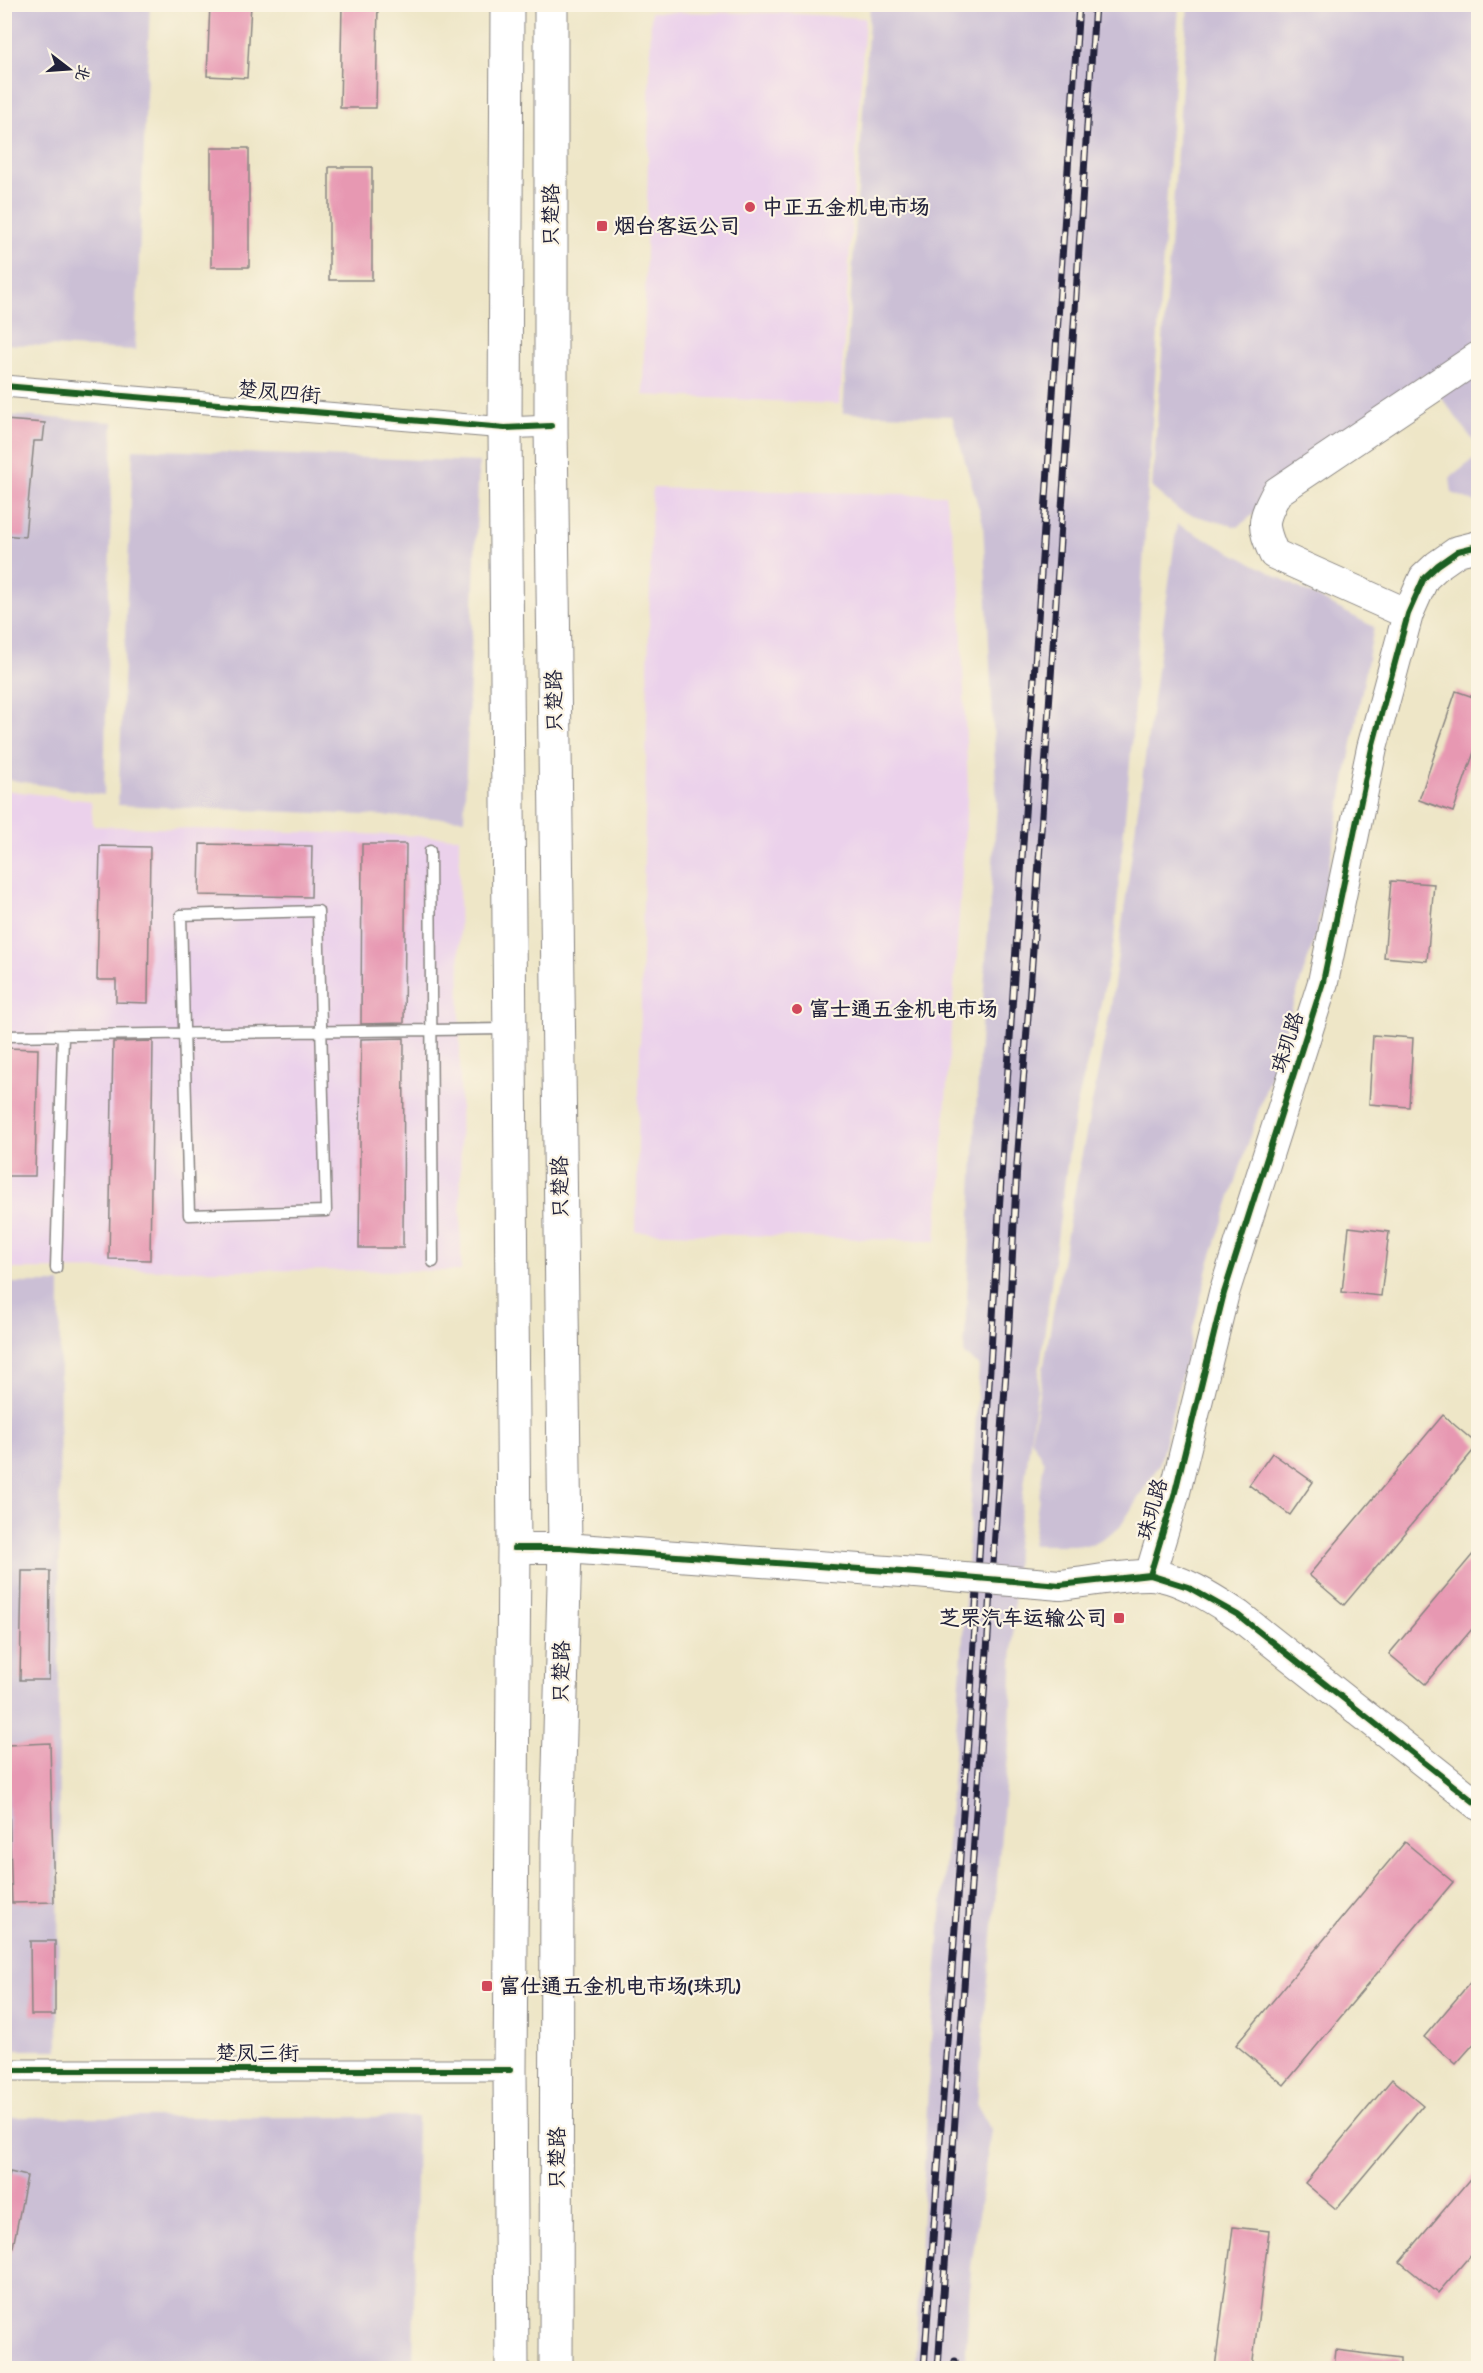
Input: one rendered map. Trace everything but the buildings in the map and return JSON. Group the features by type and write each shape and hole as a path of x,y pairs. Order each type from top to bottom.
{"main road":[{"path":"507,4 505,428 514,1548 510,2070 512,2368"},
{"name":"只楚路","path":"551,4 551,426 565,1548 557,1842 556,2368"}],"street":[{"path":"1408,614 1274,554 1264,530 1266,512 1277,492 1479,357"},
{"name":"楚凤四街","path":"4,386 505,428 551,426"},
{"name":"珠玑路","path":"1150,1575 1175,1492 1224,1293 1323,982 1372,748 1408,614 1424,578 1458,551 1479,546"},
{"path":"514,1548 565,1548 1060,1585 1150,1575 1188,1587 1238,1615 1479,1805"},
{"name":"楚凤三街","path":"4,2070 510,2070"}],"lane":[{"path":"430,850 433,1262"},
{"path":"318,911 326,1211 189,1215 184,1034 181,915 318,911"},
{"path":"4,1036 510,1029"},
{"path":"56,1268 63,1036"}],"shaded area":[{"path":"4,5 150,5 135,350 5,344"},
{"path":"870,5 1179,5 1131,751 1114,940 1075,1113 1016,1546 1010,1734 977,2105 991,2130 971,2267 965,2368 915,2368 929,2064 961,1668 979,1365 964,1355 979,1057 997,805 983,523 952,416 843,413"},
{"path":"1188,5 1478,5 1478,447 1424,374 1238,527 1181,512 1152,488"},
{"name":"中正五金机电市场","path":"651,12 783,13 865,18 840,404 643,395"},
{"path":"4,415 113,422 104,795 5,779"},
{"path":"133,449 479,462 464,819 118,805"},
{"path":"1478,456 1478,503 1452,493 1450,478"},
{"name":"富士通五金机电市场","path":"652,488 945,495 959,571 968,787 936,1241 636,1232"},
{"path":"1177,524 1374,627 1316,934 1210,1261 1159,1465 1120,1527 1092,1545 1032,1545 1044,1462 1031,1439 1072,1205 1111,1006"},
{"path":"5,790 91,801 93,826 459,837 461,1271 5,1269"},
{"path":"5,1283 60,1283 58,2050 5,2050"},
{"path":"5,2117 417,2117 413,2368 5,2368"}],"railway":[{"path":"924,2368 969,1728 1004,1128 1079,4"},
{"path":"938,2368 1008,1343 1017,1164 1095,4"},
{"path":"954,2368 955,2361"}],"cycle path":[{"path":"4,386 505,428 551,426"},
{"path":"1150,1575 1175,1492 1224,1293 1323,982 1372,748 1408,614 1424,578 1458,551 1478,546"},
{"path":"514,1548 565,1548 1060,1585 1150,1575 1188,1587 1238,1615 1478,1805"},
{"path":"4,2070 510,2070"}],"place":[{"name":"中正五金机电市场","path":"750,207"},
{"name":"烟台客运公司","path":"602,226"},
{"name":"富士通五金机电市场","path":"797,1009"},
{"name":"芝罘汽车运输公司","path":"1119,1618"},
{"name":"富仕通五金机电市场(珠玑)","path":"487,1986"}]}
